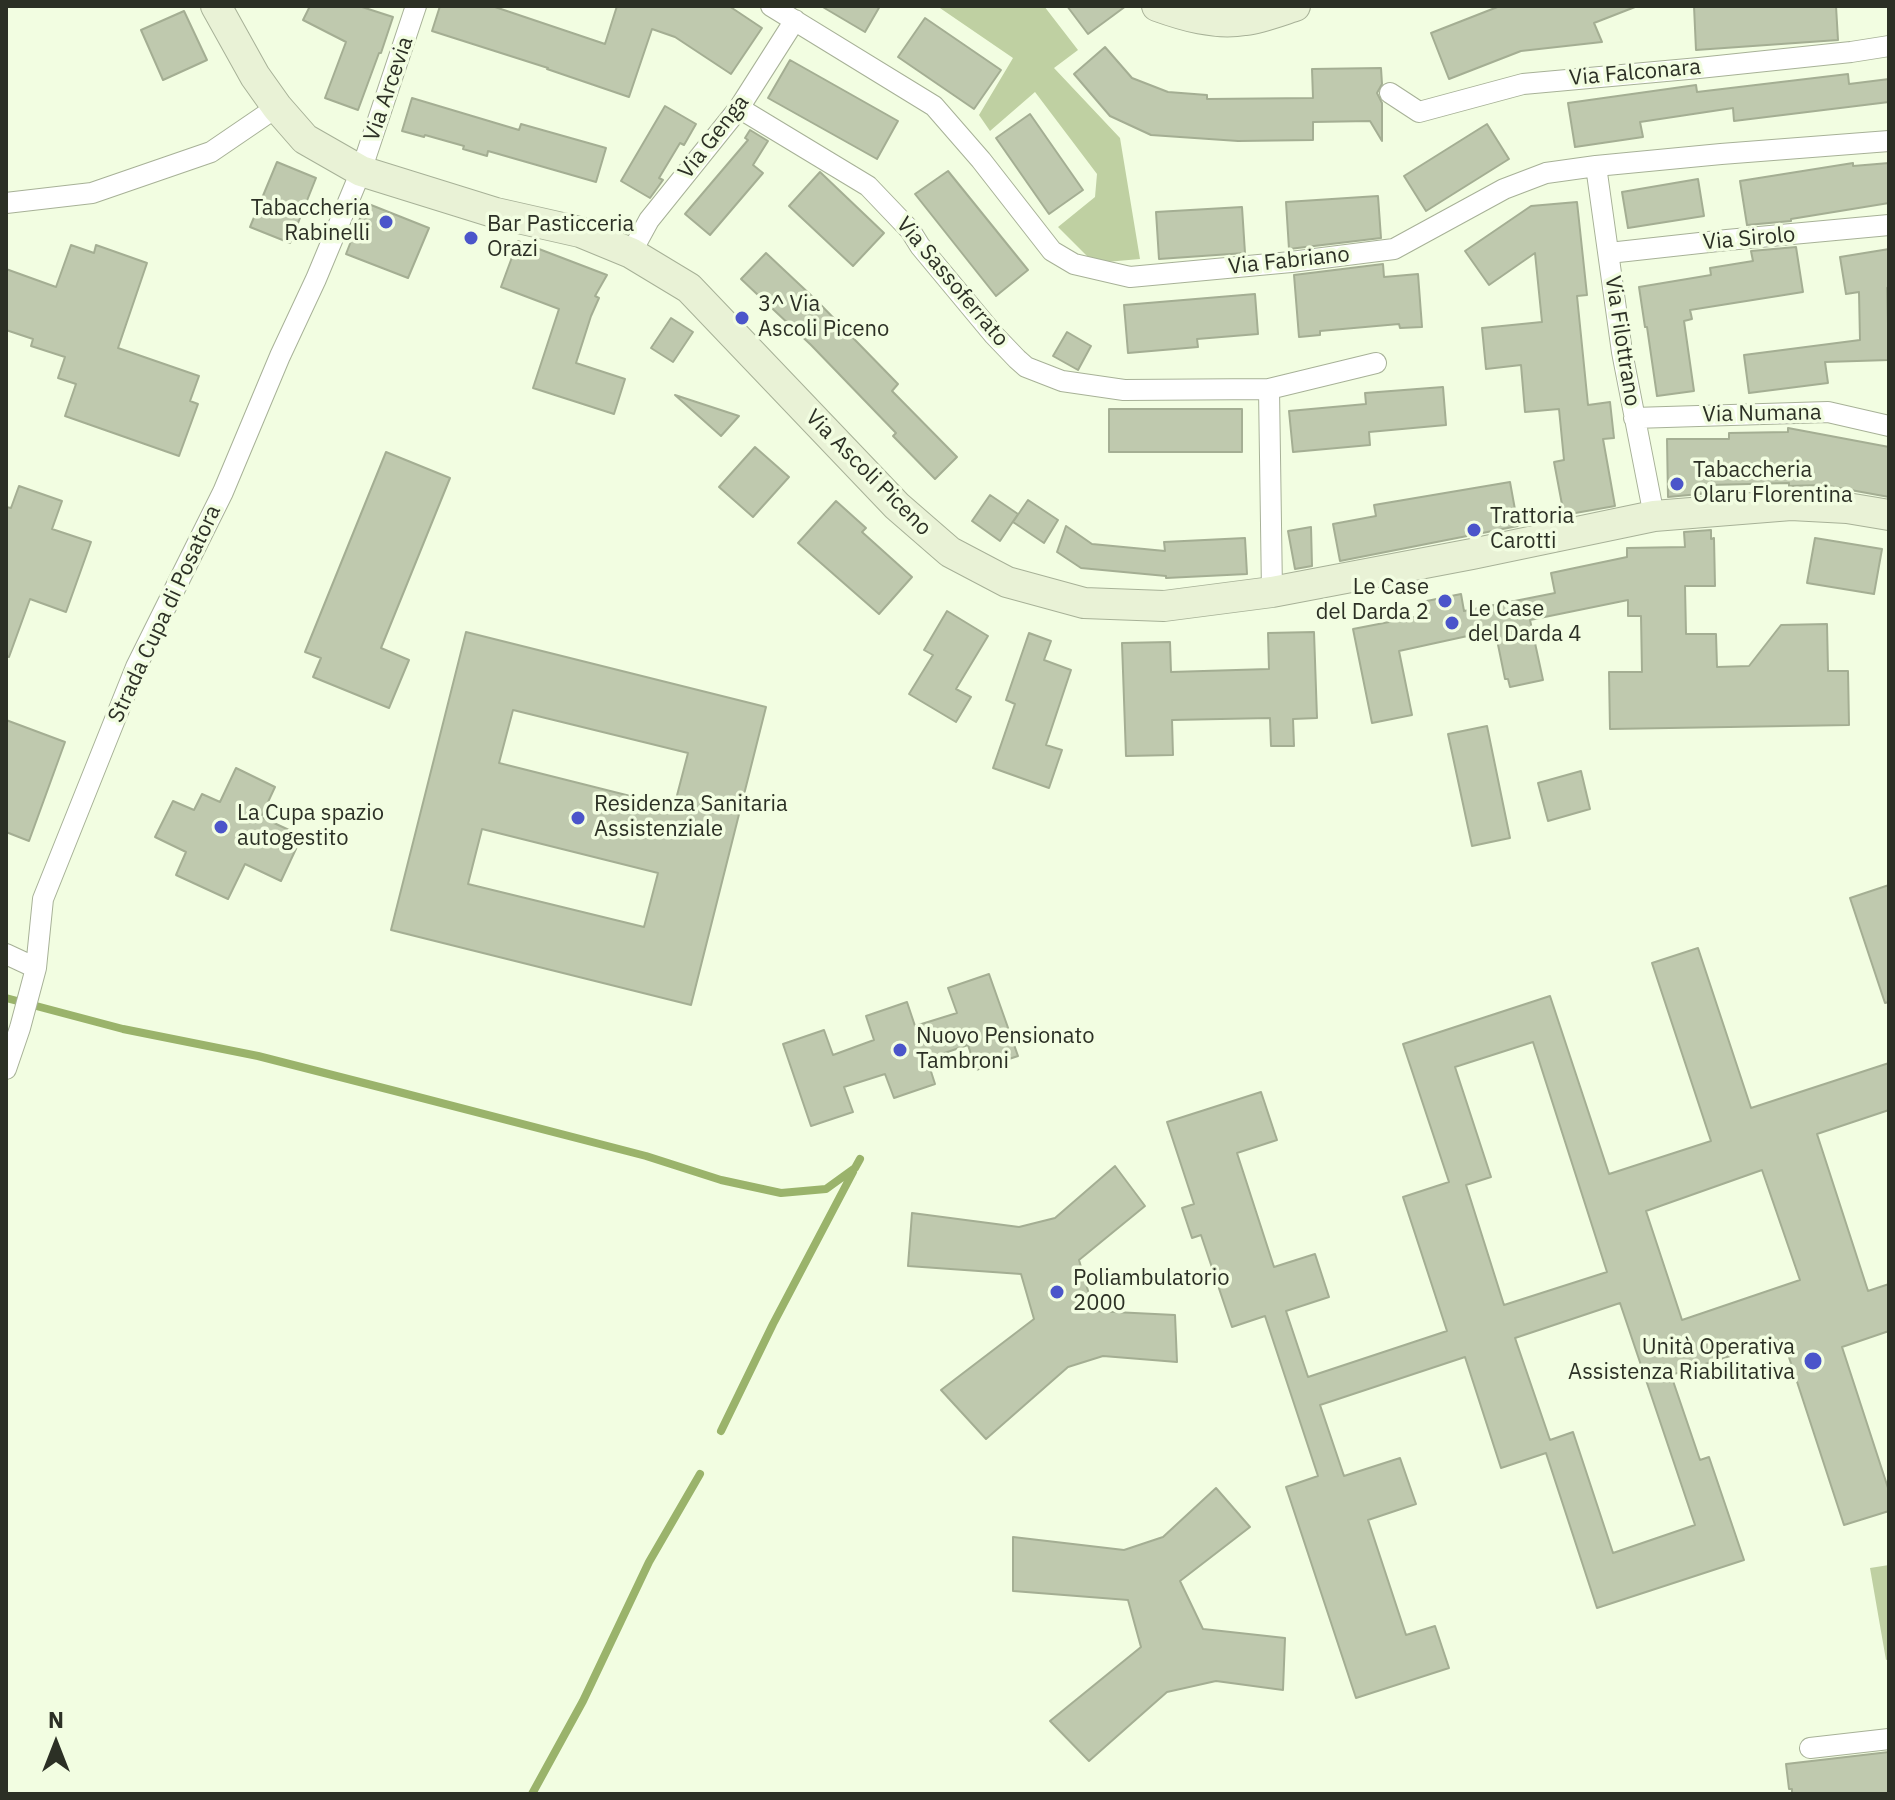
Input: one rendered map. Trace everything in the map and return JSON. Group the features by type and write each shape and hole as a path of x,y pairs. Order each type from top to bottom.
{"street":[{"name":"Via Ascoli Piceno","path":"216,6 255,76 305,139 361,171 496,213 580,232 631,253 689,288 908,515 950,552 1007,582 1084,603 1164,606 1272,592 1654,516 1791,505 1847,508 1889,515"},
{"name":"Via Arcevia","path":"361,171 416,6"},
{"name":"Via Fabriano","path":"771,6 934,106 1052,251 1074,264 1130,277 1394,249 1504,189 1546,173 1889,141"},
{"path":"1157,6 1184,16 1245,20 1295,6"},
{"name":"Via Genga","path":"631,253 649,220 739,108 795,20"},
{"name":"Via Falconara","path":"1390,93 1419,112 1523,84 1889,46"},
{"path":"6,203 92,193 211,152 277,107"},
{"name":"Via Sassoferrato","path":"739,108 868,186 910,230 994,335 1026,367 1062,381 1124,390 1269,389 1376,363"},
{"name":"Via Filottrano","path":"1596,166 1622,352 1654,516"},
{"name":"Strada Cupa di Posatora","path":"6,1069 36,968 43,899 136,667 223,492 361,171"},
{"name":"Via Sirolo","path":"1609,253 1889,225"},
{"path":"1269,389 1272,592"},
{"name":"Via Numana","path":"1634,418 1828,412 1889,426"},
{"path":"6,954 36,968"},
{"path":"1810,1748 1889,1739"}],"green space":[{"path":"937,6 1044,6 1078,50 1054,68 1120,138 1140,259 1106,262 1088,257 1058,227 1095,197 1097,174 1035,92 990,131 979,115 1013,58"},
{"path":"1889,1565 1889,1659 1886,1660 1870,1568"}],"building":[{"path":"310,6 359,6 393,17 358,110 325,98 346,42 303,20"},
{"path":"440,6 492,6 605,44 617,6 729,6 762,28 731,74 675,37 652,29 629,97 432,31"},
{"path":"821,6 880,6 865,32"},
{"path":"1067,6 1126,6 1088,34"},
{"path":"1500,6 1635,7 1594,23 1602,42 1521,51 1449,79 1431,33"},
{"path":"1694,6 1836,6 1838,40 1696,50"},
{"path":"184,11 207,60 163,80 141,30"},
{"path":"925,18 1001,70 974,109 898,57"},
{"path":"1105,47 1132,78 1168,92 1207,95 1207,99 1313,98 1312,69 1381,68 1382,84 1377,93 1382,103 1382,141 1370,121 1313,122 1313,140 1238,141 1151,135 1110,116 1074,74"},
{"path":"790,60 898,121 877,159 768,98"},
{"path":"1848,74 1849,84 1889,79 1889,102 1734,121 1733,108 1640,122 1643,137 1575,147 1568,103 1696,85 1697,92"},
{"path":"412,98 519,130 521,124 606,148 596,182 488,151 487,156 463,149 464,146 402,131"},
{"path":"665,106 696,124 684,145 680,143 659,178 663,180 650,198 621,181"},
{"path":"1030,114 1083,190 1049,214 996,138"},
{"path":"1487,124 1509,159 1426,211 1404,176"},
{"path":"750,130 768,141 753,165 763,173 710,235 685,214 748,140 745,138"},
{"path":"277,162 316,178 290,243 250,227"},
{"path":"1853,163 1853,166 1889,163 1889,203 1791,221 1747,225 1740,181"},
{"path":"948,171 1028,270 996,296 915,194"},
{"path":"820,172 884,233 853,266 789,206"},
{"path":"1698,179 1704,216 1628,228 1622,192"},
{"path":"1378,196 1381,238 1289,249 1286,202"},
{"path":"1577,202 1587,295 1577,296 1588,405 1610,402 1614,438 1603,439 1615,506 1564,515 1554,462 1564,460 1559,409 1525,412 1521,365 1486,369 1482,328 1542,322 1535,253 1489,285 1465,251 1531,206"},
{"path":"366,203 429,228 408,278 346,254"},
{"path":"1242,207 1245,253 1159,259 1156,212"},
{"path":"518,241 607,275 595,296 599,298 576,363 625,379 614,414 533,388 559,309 501,287"},
{"path":"71,245 94,253 96,245 147,263 118,348 199,376 190,401 198,404 179,456 65,416 76,384 58,378 65,357 31,346 33,339 6,330 6,269 56,287"},
{"path":"1796,247 1803,292 1690,310 1692,319 1684,321 1694,391 1657,396 1639,287 1711,275 1710,268 1753,261 1751,251"},
{"path":"1889,249 1889,360 1825,362 1828,383 1749,393 1744,355 1860,340 1859,292 1846,294 1840,257"},
{"path":"766,253 898,384 892,391 957,457 935,479 893,436 896,433 811,345 741,279"},
{"path":"1383,264 1384,277 1418,274 1422,327 1400,328 1399,324 1320,331 1320,335 1299,337 1294,275"},
{"path":"1255,294 1258,334 1197,339 1198,347 1128,353 1124,305"},
{"path":"671,318 693,332 673,362 651,348"},
{"path":"1067,332 1091,346 1078,370 1053,356"},
{"path":"1443,387 1446,425 1369,432 1370,445 1293,452 1289,411 1366,404 1365,393"},
{"path":"675,395 739,416 721,436"},
{"path":"1109,409 1242,409 1242,452 1109,452"},
{"path":"1788,428 1889,447 1889,497 1823,485 1789,486 1789,483 1710,485 1710,493 1668,497 1667,439 1729,439 1729,433 1788,432"},
{"path":"755,447 789,477 753,517 719,487"},
{"path":"386,452 450,478 381,648 409,660 389,708 313,677 321,658 305,652"},
{"path":"1510,482 1518,526 1340,561 1333,524 1376,516 1374,505"},
{"path":"19,486 62,501 52,529 91,542 66,612 30,599 9,657 6,656 6,507 11,508"},
{"path":"990,495 1018,514 1000,541 972,521"},
{"path":"1028,500 1058,520 1044,543 1013,522"},
{"path":"836,501 866,528 862,532 912,577 879,614 798,543"},
{"path":"1066,526 1092,544 1165,551 1164,542 1245,538 1247,574 1166,578 1081,568 1057,552"},
{"path":"1311,527 1312,566 1295,569 1288,531"},
{"path":"1711,530 1711,539 1714,538 1715,586 1685,586 1686,634 1716,634 1717,667 1749,666 1781,625 1827,624 1828,671 1848,671 1849,725 1610,729 1609,672 1642,672 1641,616 1628,616 1628,600 1530,620 1543,680 1510,687 1508,679 1505,679 1495,630 1399,651 1412,715 1372,723 1353,629 1420,616 1417,603 1461,594 1464,611 1555,593 1551,573 1627,557 1627,548 1685,547 1684,532"},
{"path":"1815,538 1882,549 1874,594 1807,583"},
{"path":"947,611 988,636 956,689 971,697 956,722 909,694 933,655 924,650"},
{"name":"Residenza Sanitaria Assistenziale","path":"466,632 766,707 691,1005 391,930","holes":["513,710 688,753 674,807 499,763","482,829 658,873 644,927 468,884"]},
{"path":"1314,632 1317,718 1293,719 1294,746 1271,746 1270,718 1172,720 1173,755 1126,756 1122,643 1170,642 1171,672 1269,669 1268,633"},
{"path":"1029,633 1051,641 1044,660 1071,670 1046,745 1062,750 1049,788 993,768 1015,704 1006,700"},
{"path":"6,720 65,742 29,841 6,832"},
{"path":"1487,726 1510,838 1472,846 1448,734"},
{"name":"La Cupa spazio autogestito","path":"236,768 275,787 261,817 302,836 281,881 245,864 228,899 176,875 186,852 155,837 173,801 194,810 202,794 220,802"},
{"path":"1581,771 1590,809 1548,821 1538,783"},
{"path":"1889,885 1889,1002 1885,1003 1850,898"},
{"path":"1698,948 1751,1108 1889,1063 1889,1110 1817,1134 1868,1291 1889,1284 1889,1331 1842,1347 1889,1491 1889,1511 1844,1525 1783,1339 1671,1375 1700,1460 1709,1457 1744,1560 1597,1608 1546,1453 1501,1468 1465,1357 1320,1405 1344,1476 1400,1458 1416,1504 1368,1520 1406,1635 1435,1626 1449,1668 1356,1698 1286,1487 1318,1476 1265,1316 1232,1327 1201,1235 1192,1238 1182,1208 1194,1204 1167,1122 1261,1092 1277,1140 1237,1153 1274,1267 1315,1254 1329,1297 1286,1311 1308,1377 1447,1331 1403,1197 1449,1182 1403,1044 1550,996 1609,1174 1711,1141 1652,963","holes":["1533,1042 1607,1272 1504,1305 1466,1185 1491,1177 1455,1067","1762,1170 1800,1280 1682,1320 1646,1211","1620,1303 1695,1525 1613,1553 1573,1432 1550,1440 1515,1338"]},
{"name":"Nuovo Pensionato Tambroni","path":"989,974 1018,1056 976,1070 968,1045 927,1059 935,1084 894,1098 885,1074 844,1087 853,1112 811,1126 783,1044 824,1030 833,1055 874,1040 866,1016 907,1002 915,1026 957,1013 948,988"},
{"name":"Poliambulatorio 2000","path":"1115,1166 1145,1206 1079,1260 1094,1311 1175,1315 1177,1362 1103,1356 1068,1367 986,1439 941,1390 1034,1319 1021,1274 908,1266 912,1213 1019,1227 1055,1218"},
{"path":"1216,1488 1250,1527 1180,1581 1203,1629 1285,1638 1283,1690 1216,1681 1167,1692 1089,1761 1050,1721 1141,1647 1128,1600 1013,1591 1013,1537 1124,1550 1163,1537"},
{"path":"1889,1752 1889,1794 1792,1794 1792,1789 1789,1789 1786,1764"}],"waterway":[{"path":"6,998 123,1029 258,1056 646,1156 721,1180 781,1193 826,1189 855,1168 860,1159"},
{"path":"721,1431 853,1172"},
{"path":"532,1794 583,1701 649,1562 700,1474"}],"place":[{"name":"Tabaccheria Rabinelli","path":"386,222"},
{"name":"Bar Pasticceria Orazi","path":"471,238"},
{"name":"3^ Via Ascoli Piceno","path":"742,318"},
{"name":"Tabaccheria Olaru Florentina","path":"1677,484"},
{"name":"Trattoria Carotti","path":"1474,530"},
{"name":"Le Case del Darda 2","path":"1445,601"},
{"name":"Le Case del Darda 4","path":"1452,623"},
{"name":"Residenza Sanitaria Assistenziale","path":"578,818"},
{"name":"La Cupa spazio autogestito","path":"221,827"},
{"name":"Nuovo Pensionato Tambroni","path":"900,1050"},
{"name":"Poliambulatorio 2000","path":"1057,1292"},
{"name":"Unità Operativa Assistenza Riabilitativa","path":"1813,1361"}]}
